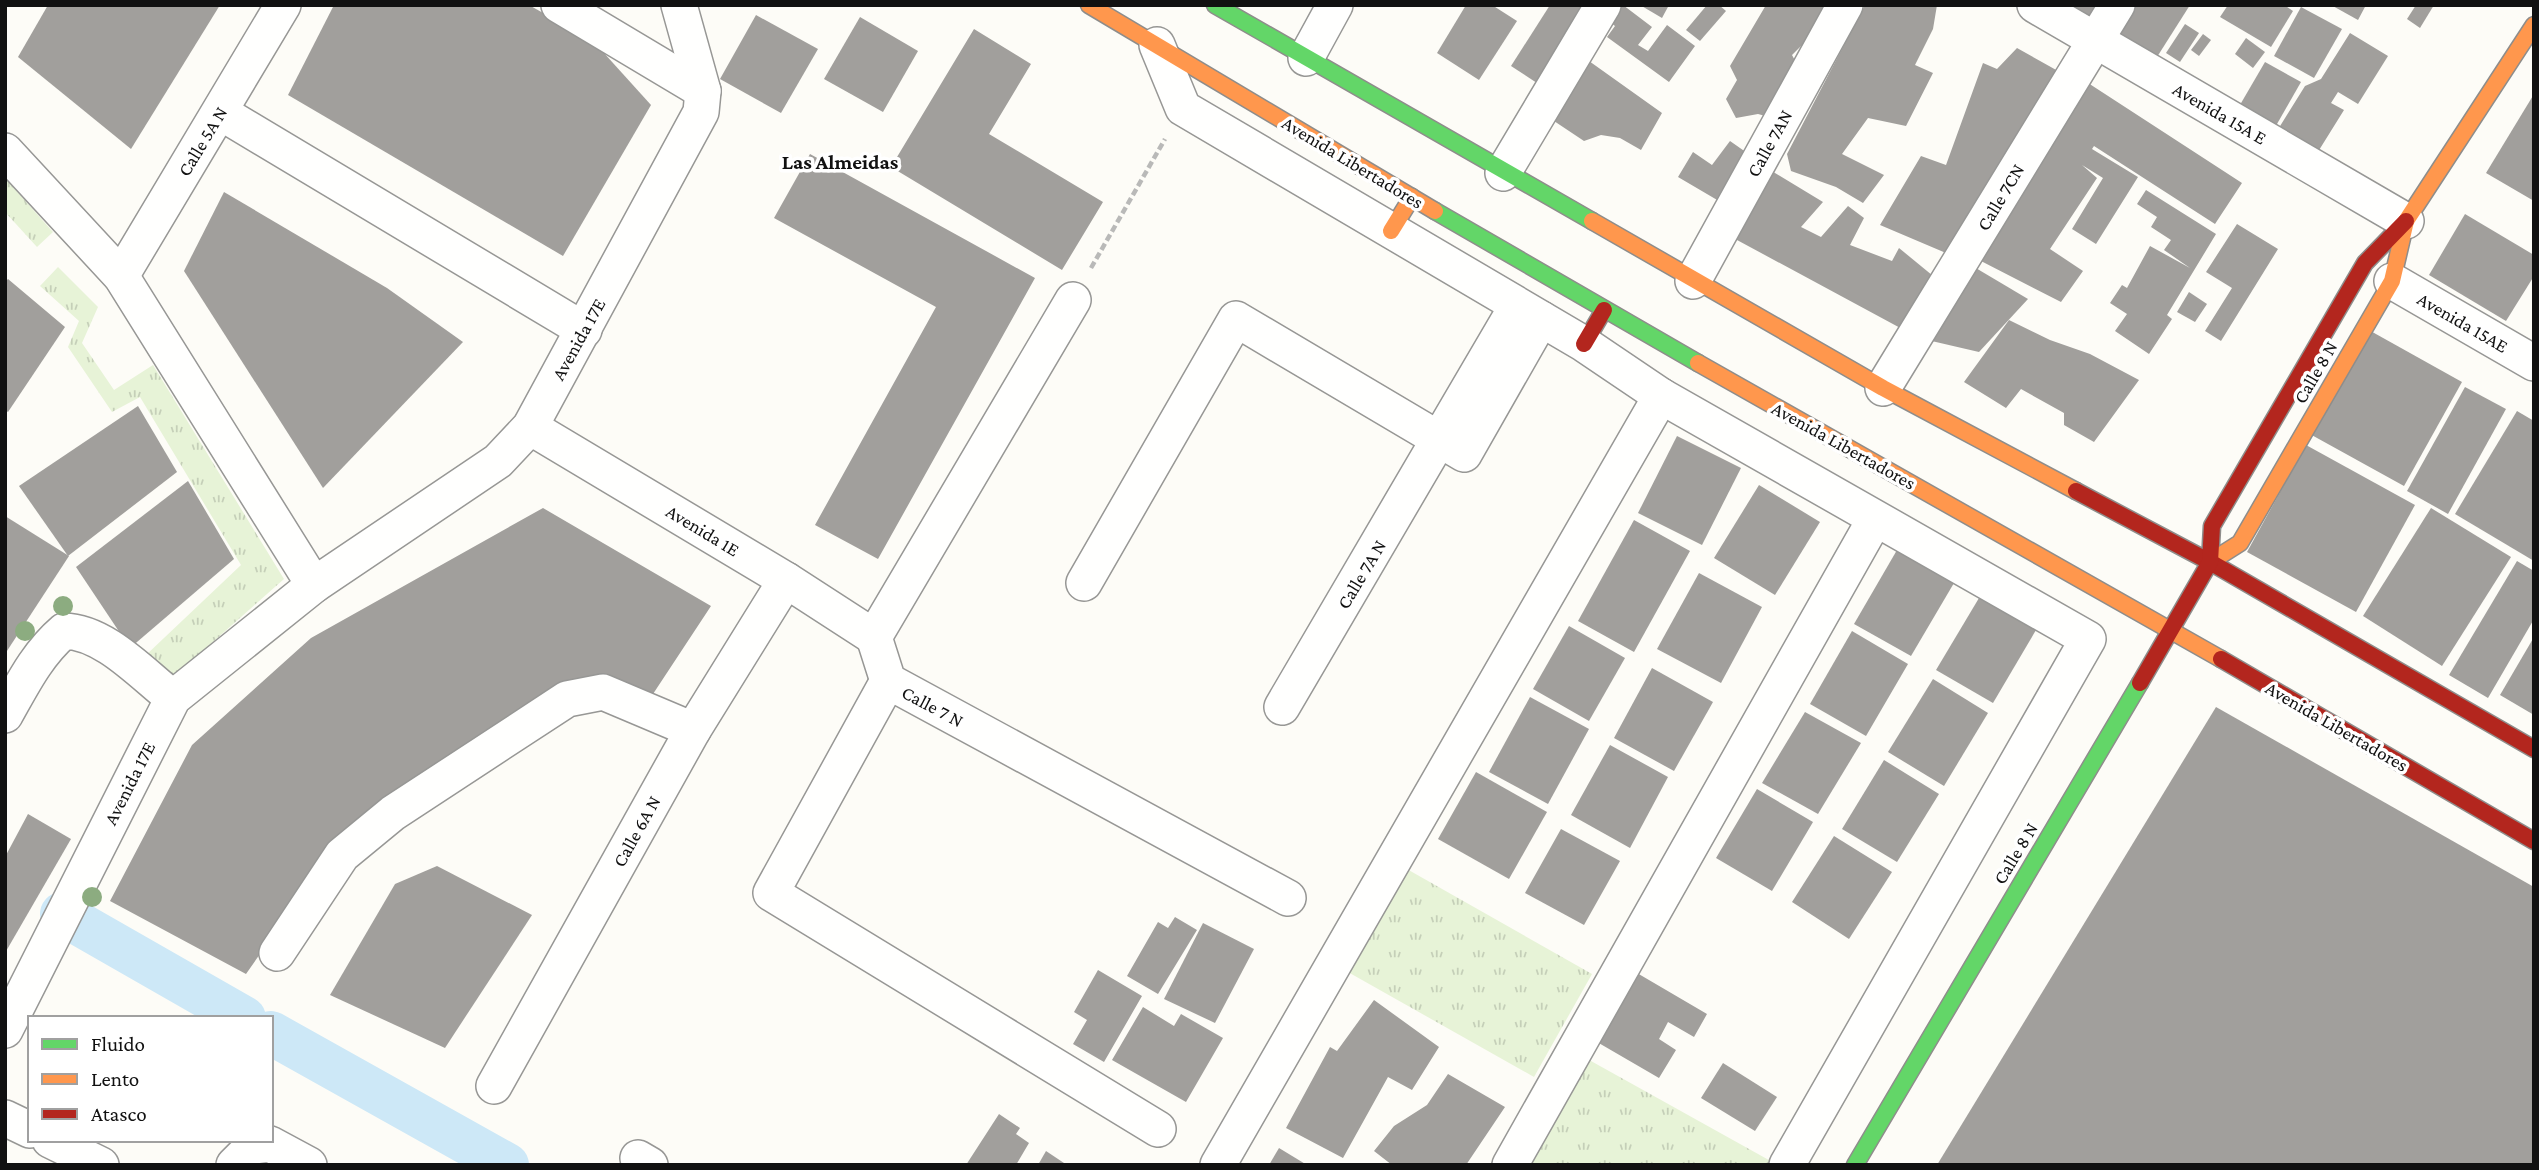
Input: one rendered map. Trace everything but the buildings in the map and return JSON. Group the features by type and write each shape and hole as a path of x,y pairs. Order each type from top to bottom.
{"main road":[{"name":"Avenida Libertadores","path":"1089,5 1604,310 2172,630 2534,841"},
{"path":"1215,5 1693,281 1883,388 2210,562 2534,749"},
{"name":"Calle 8 N","path":"1855,1165 2172,630 2210,562 2212,526 2365,263 2406,221 2534,24"},
{"path":"1391,231 1412,197"},
{"name":"Calle 8 N","path":"2210,562 2240,543 2392,281 2406,221"},
{"path":"1584,344 1604,310"}],"street":[{"name":"Calle 5A N","path":"121,276 283,5"},
{"path":"559,5 703,91"},
{"path":"679,5 703,91"},
{"path":"1306,58 1335,5"},
{"path":"1503,173 1603,5"},
{"name":"Calle 7AN","path":"1693,281 1845,5"},
{"name":"Avenida 15A E","path":"2035,5 2406,221"},
{"name":"Calle 7CN","path":"1883,388 2117,5"},
{"path":"1157,46 1183,108"},
{"name":"Avenida 17E","path":"10,1009 173,698 314,585 498,461 530,426 701,112 703,91"},
{"name":"Avenida Libertadores","path":"1183,108 1584,344 1661,396 2088,639 1787,1165"},
{"path":"220,112 584,330"},
{"path":"5,151 121,276 314,585"},
{"name":"Avenida 15AE","path":"2392,281 2534,363"},
{"path":"874,637 1073,300"},
{"name":"Calle 7A N","path":"1282,708 1440,441 1529,312"},
{"path":"1084,583 1236,319 1440,441"},
{"path":"1218,1165 1661,396"},
{"name":"Avenida 1E","path":"530,426 786,580 874,637"},
{"path":"1510,1165 1875,519"},
{"name":"Calle 6A N","path":"494,1086 693,730 786,580"},
{"path":"5,715 27,674 51,642 64,631 78,631 94,639 173,698"},
{"name":"Calle 7 N","path":"874,637 888,681 1288,898"},
{"path":"888,681 771,893 1158,1129"},
{"path":"277,953 342,855 393,813 567,699 603,692 693,730"},
{"path":"5,1118 28,1129"},
{"path":"54,1142 100,1165"},
{"path":"234,1165 253,1146 270,1144 309,1165"}],"path":[{"path":"1073,300 1183,108"}],"green space":[{"path":"5,178 53,232 37,247 5,212"},
{"path":"58,267 98,307 82,343 114,390 153,365 284,579 170,680 145,656 241,565 140,397 112,412 68,347 79,321 40,286"},
{"path":"1398,864 1592,974 1534,1077 1339,967"},
{"path":"1582,1056 1776,1164 1521,1165"}],"waterway":[{"path":"62,914 240,1016"},
{"path":"273,1034 507,1165"}],"traffic: fast":[{"path":"1215,5 1592,221"},
{"path":"1435,211 1698,363"},
{"path":"1855,1165 2140,683"}],"traffic: slow":[{"path":"1089,5 1435,211"},
{"path":"2406,221 2534,25"},
{"path":"1391,231 1412,197"},
{"path":"1592,221 1883,388 2076,491"},
{"path":"2210,562 2240,543 2392,281 2406,221"},
{"path":"1698,363 2221,659"}],"traffic: jam":[{"path":"2140,683 2210,562 2212,526 2365,263 2406,221"},
{"path":"1584,344 1604,310"},
{"path":"2076,491 2210,562 2534,749"},
{"path":"2221,659 2534,841"}],"district":[{"name":"Las Almeidas","path":"840,162"}]}
